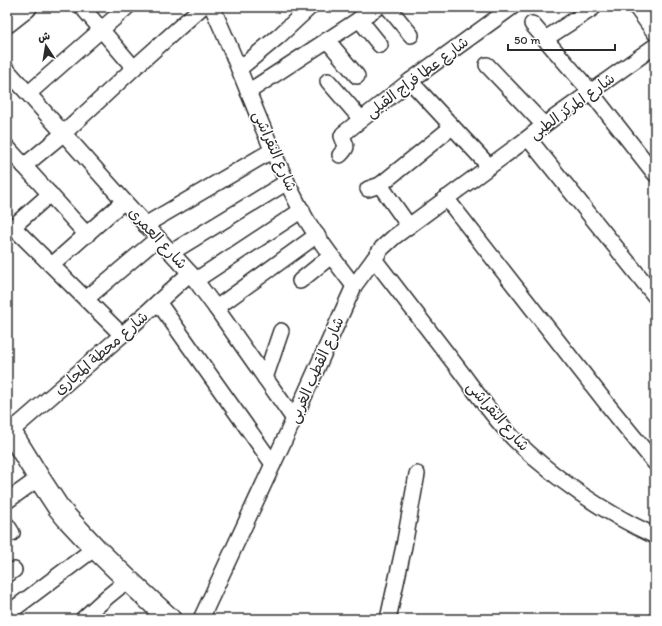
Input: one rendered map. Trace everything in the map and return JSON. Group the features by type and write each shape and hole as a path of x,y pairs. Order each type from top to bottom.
{"street":[{"path":"82,7 134,68"},
{"path":"29,94 127,7"},
{"path":"24,166 64,133 134,68 210,7"},
{"name":"شارع النقراشى","path":"210,7 239,69 287,182 317,235 354,286"},
{"path":"239,69 279,36 310,7"},
{"path":"248,92 378,7"},
{"path":"388,7 411,35"},
{"name":"شارع عطا فراج القبلى","path":"340,155 346,145 342,136 361,119 410,81 512,7"},
{"path":"636,7 655,43"},
{"path":"545,39 593,8"},
{"path":"359,20 380,45"},
{"path":"532,24 590,92 655,174"},
{"path":"327,40 356,76"},
{"name":"شارع المركز الطبى","path":"489,166 655,43"},
{"path":"487,65 544,125"},
{"name":"شارع العمرى","path":"7,70 145,225 193,276 294,419"},
{"path":"328,81 361,119"},
{"path":"410,81 489,166"},
{"path":"409,226 374,187 452,127"},
{"path":"528,138 655,296"},
{"path":"7,147 87,235"},
{"path":"145,225 273,150"},
{"name":"شارع القطب الغربى","path":"201,619 354,286 382,248 394,237 489,166"},
{"path":"172,252 287,182"},
{"path":"50,194 10,229 52,265 122,335"},
{"path":"446,198 602,398 655,463"},
{"path":"52,265 124,201"},
{"name":"شارع محطة المجارى","path":"9,429 122,335 158,302 193,276 302,210"},
{"path":"216,308 317,235"},
{"path":"86,299 158,238"},
{"path":"300,281 331,256"},
{"name":"شارع النقراشى","path":"374,259 492,413 516,440 543,465 573,488 604,509 637,528 655,536"},
{"path":"158,302 273,464"},
{"path":"265,378 281,331"},
{"path":"9,429 58,507 76,529 166,618"},
{"path":"388,619 404,546 417,474"},
{"path":"7,501 39,478"},
{"path":"7,614 95,548"},
{"path":"83,619 128,580"}]}
